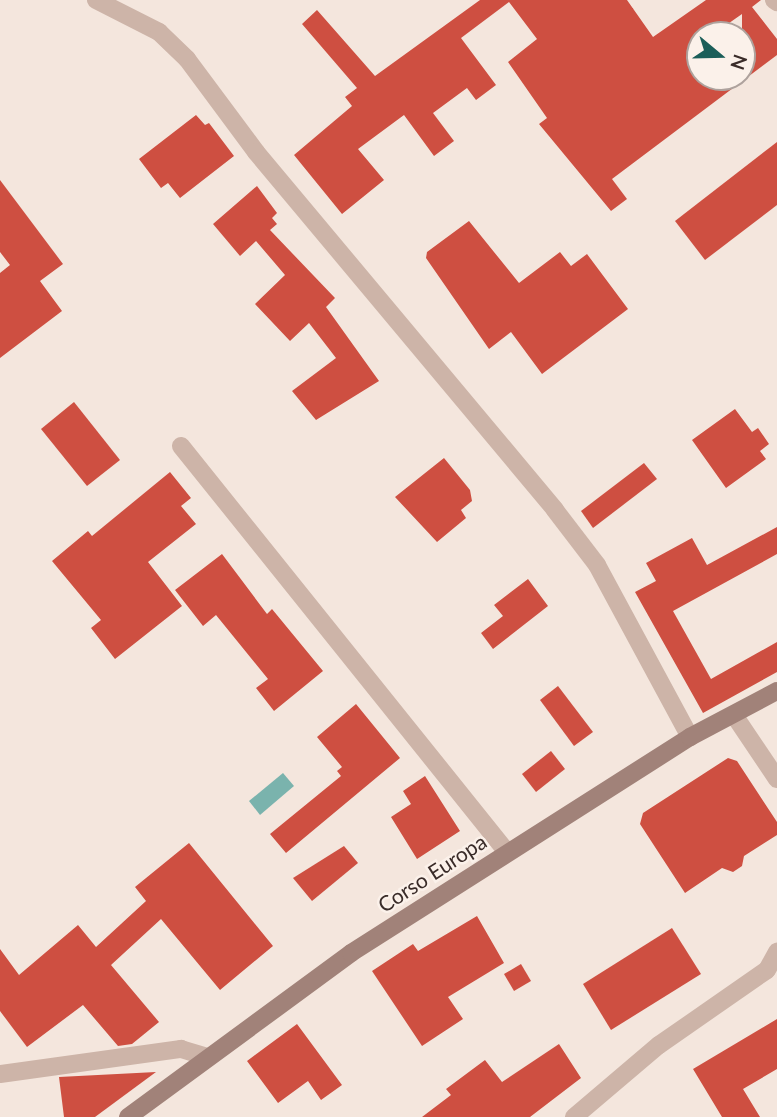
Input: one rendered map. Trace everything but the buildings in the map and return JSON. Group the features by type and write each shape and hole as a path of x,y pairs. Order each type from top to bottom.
{"main road":[{"name":"Corso Europa","path":"128,1117 351,953 690,737 777,691"}],"street":[{"path":"96,0 159,32 187,58 256,152 555,509 597,565 690,737"},
{"path":"181,446 507,852"},
{"path":"734,715 777,779"},
{"path":"574,1117 659,1045 767,970 777,952"},
{"path":"0,1074 181,1049 208,1057"}],"water":[{"path":"283,773 294,786 260,815 249,801"}]}
